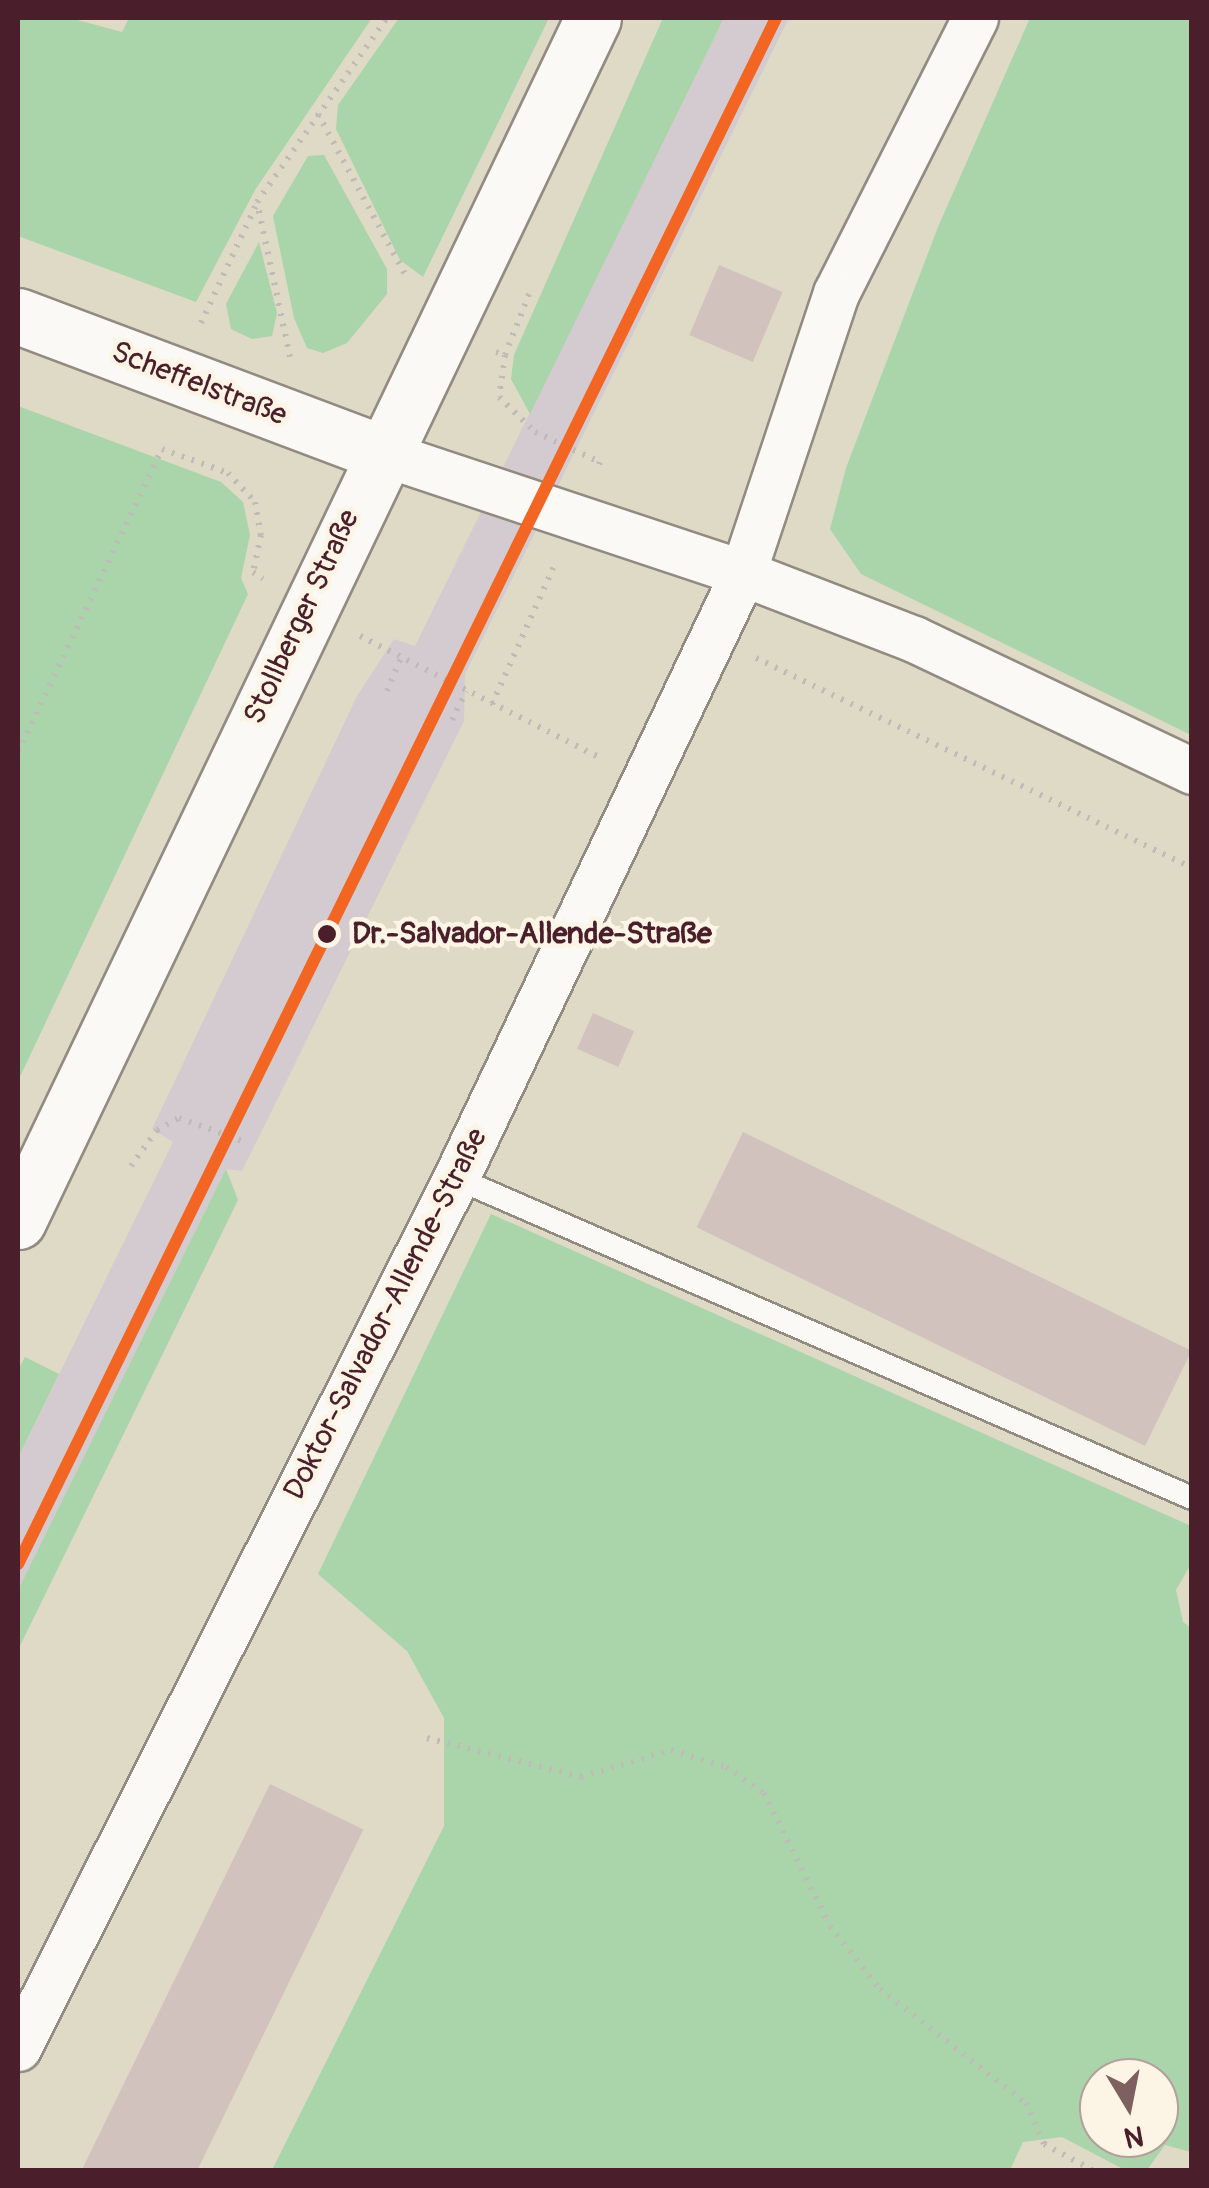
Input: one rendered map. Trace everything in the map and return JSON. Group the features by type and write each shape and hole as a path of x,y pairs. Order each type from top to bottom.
{"main road":[{"name":"Stollberger Straße","path":"18,1220 306,606 593,18"},
{"name":"Scheffelstraße","path":"18,316 380,452"}],"street":[{"name":"Doktor-Salvador-Allende-Straße","path":"18,2048 456,1178 743,573 836,293 975,18"},
{"path":"380,452 743,573 914,639 1192,770"}],"lane":[{"path":"456,1178 1192,1498"}],"path":[{"path":"177,376 257,202 387,18"},
{"path":"318,114 438,334"},
{"path":"257,202 292,361 270,412"},
{"path":"18,752 162,449 228,473 255,502 261,536 253,572 401,658 644,780"},
{"path":"712,637 1192,868"},
{"path":"387,691 401,658"},
{"path":"452,720 466,691"},
{"path":"131,1166 157,1130 179,1118 244,1142"},
{"path":"427,1738 581,1776 672,1750 726,1768 764,1794 830,1926 880,1989 1026,2102 1044,2144 1092,2170"}],"shaded area":[{"path":"724,18 789,18 465,674 464,721 242,1171 226,1169 18,1590 18,1458 173,1142 152,1129 357,696 394,639 415,646"}],"green space":[{"path":"18,18 70,18 122,32 129,18 372,18 255,190 196,302 18,236"},
{"path":"399,18 549,18 423,277 400,260 336,129 338,105"},
{"path":"663,18 724,18 530,414 511,379 514,355"},
{"path":"1030,18 1191,18 1191,735 861,574 830,529 846,468 938,227"},
{"path":"324,155 387,269 387,294 347,343 323,353 307,348 294,318 273,216 308,156"},
{"path":"259,242 277,313 272,336 252,339 231,329 226,304"},
{"path":"18,406 221,482 243,502 250,535 241,578 248,594 18,1081"},
{"path":"226,1169 238,1200 18,1650 18,1590"},
{"path":"491,1214 1191,1526 1191,1564 1176,1590 1183,1622 1192,1629 1191,2152 1179,2149 1179,2058 1079,2058 1079,2146 1062,2137 1023,2142 1010,2170 272,2170 444,1826 444,1718 407,1651 318,1574"},
{"path":"25,1357 59,1374 18,1458 18,1370"},
{"path":"1102,2158 1156,2158 1147,2170 1125,2170"}],"building":[{"path":"719,265 783,292 753,362 689,335"},
{"path":"593,1013 634,1031 618,1067 577,1049"},
{"path":"743,1132 1191,1351 1145,1446 697,1227"},
{"path":"270,1784 363,1830 197,2170 82,2170"}],"transit line":[{"path":"18,1564 776,18"}],"place":[{"name":"Dr.-Salvador-Allende-Straße","path":"327,934"}]}
